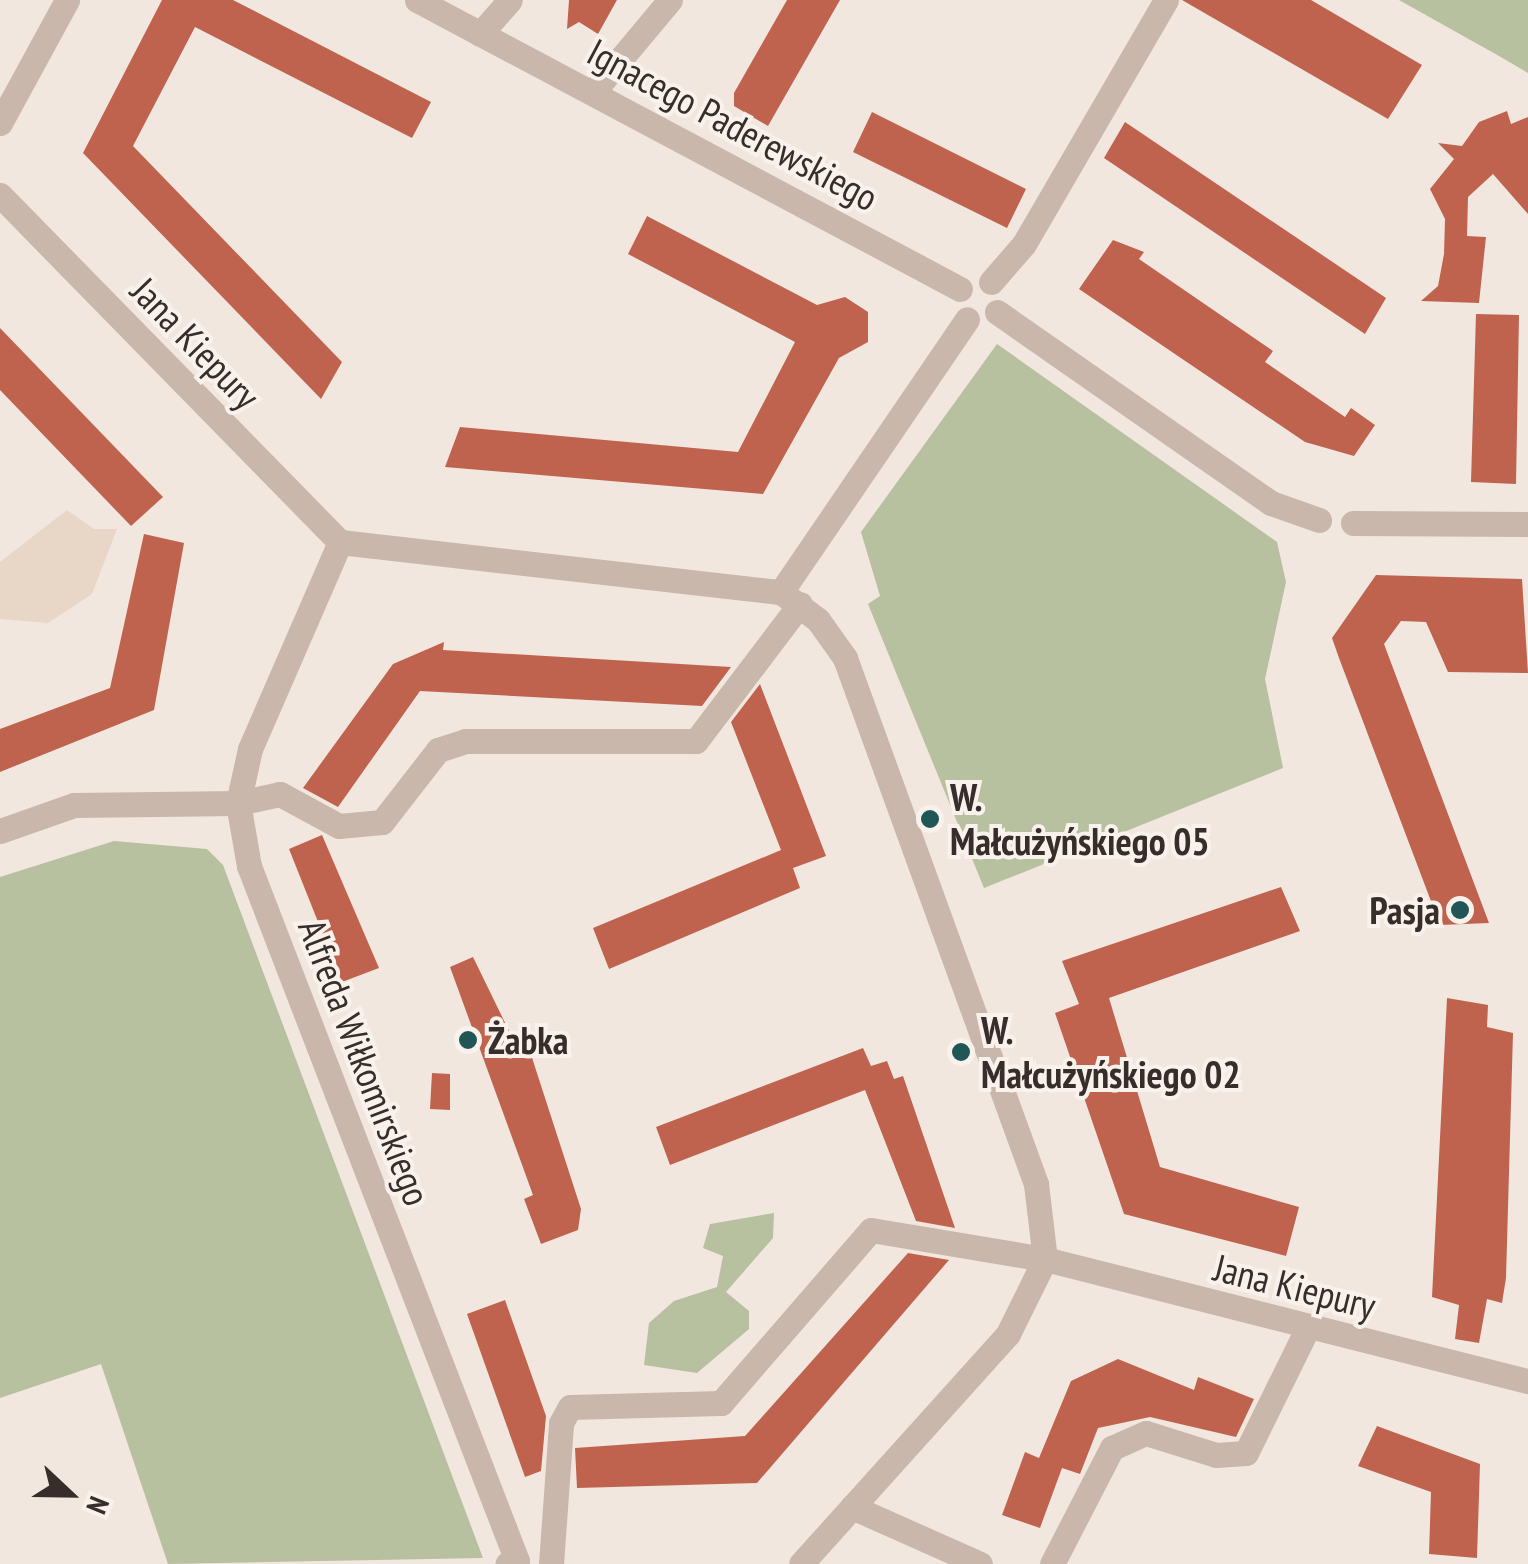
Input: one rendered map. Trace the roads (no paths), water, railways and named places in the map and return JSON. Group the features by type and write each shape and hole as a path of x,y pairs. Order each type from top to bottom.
{"street":[{"path":"0,123 67,0"},
{"name":"Ignacego Paderewskiego","path":"417,0 960,289"},
{"path":"480,34 510,0"},
{"path":"593,92 670,0"},
{"path":"967,319 960,289 991,282 1024,244 1166,0"},
{"name":"Jana Kiepury","path":"0,195 340,542"},
{"path":"991,282 997,312 1271,502 1320,520"},
{"path":"0,831 74,805 238,803 280,794 355,828 382,822 438,750 465,740 679,748 696,741 967,319 997,312"},
{"path":"1353,522 1528,524"},
{"path":"238,803 250,749 340,542 790,598 852,676 1036,1184 1045,1260 1008,1334 801,1564"},
{"name":"Alfreda Wiłkomirskiego","path":"238,803 249,866 512,1562"},
{"name":"Jana Kiepury","path":"558,1562 561,1423 570,1406 721,1403 871,1230 1045,1260 1307,1329 1528,1381"},
{"path":"1052,1564 1112,1448 1146,1434 1216,1455 1246,1453 1307,1329"},
{"path":"852,1507 980,1564"},
{"path":"512,1562 558,1562"}],"place":[{"name":"W. Małcużyńskiego 05","path":"930,819"},
{"name":"Pasja","path":"1460,910"},
{"name":"Żabka","path":"468,1040"},
{"name":"W. Małcużyńskiego 02","path":"961,1052"}]}
